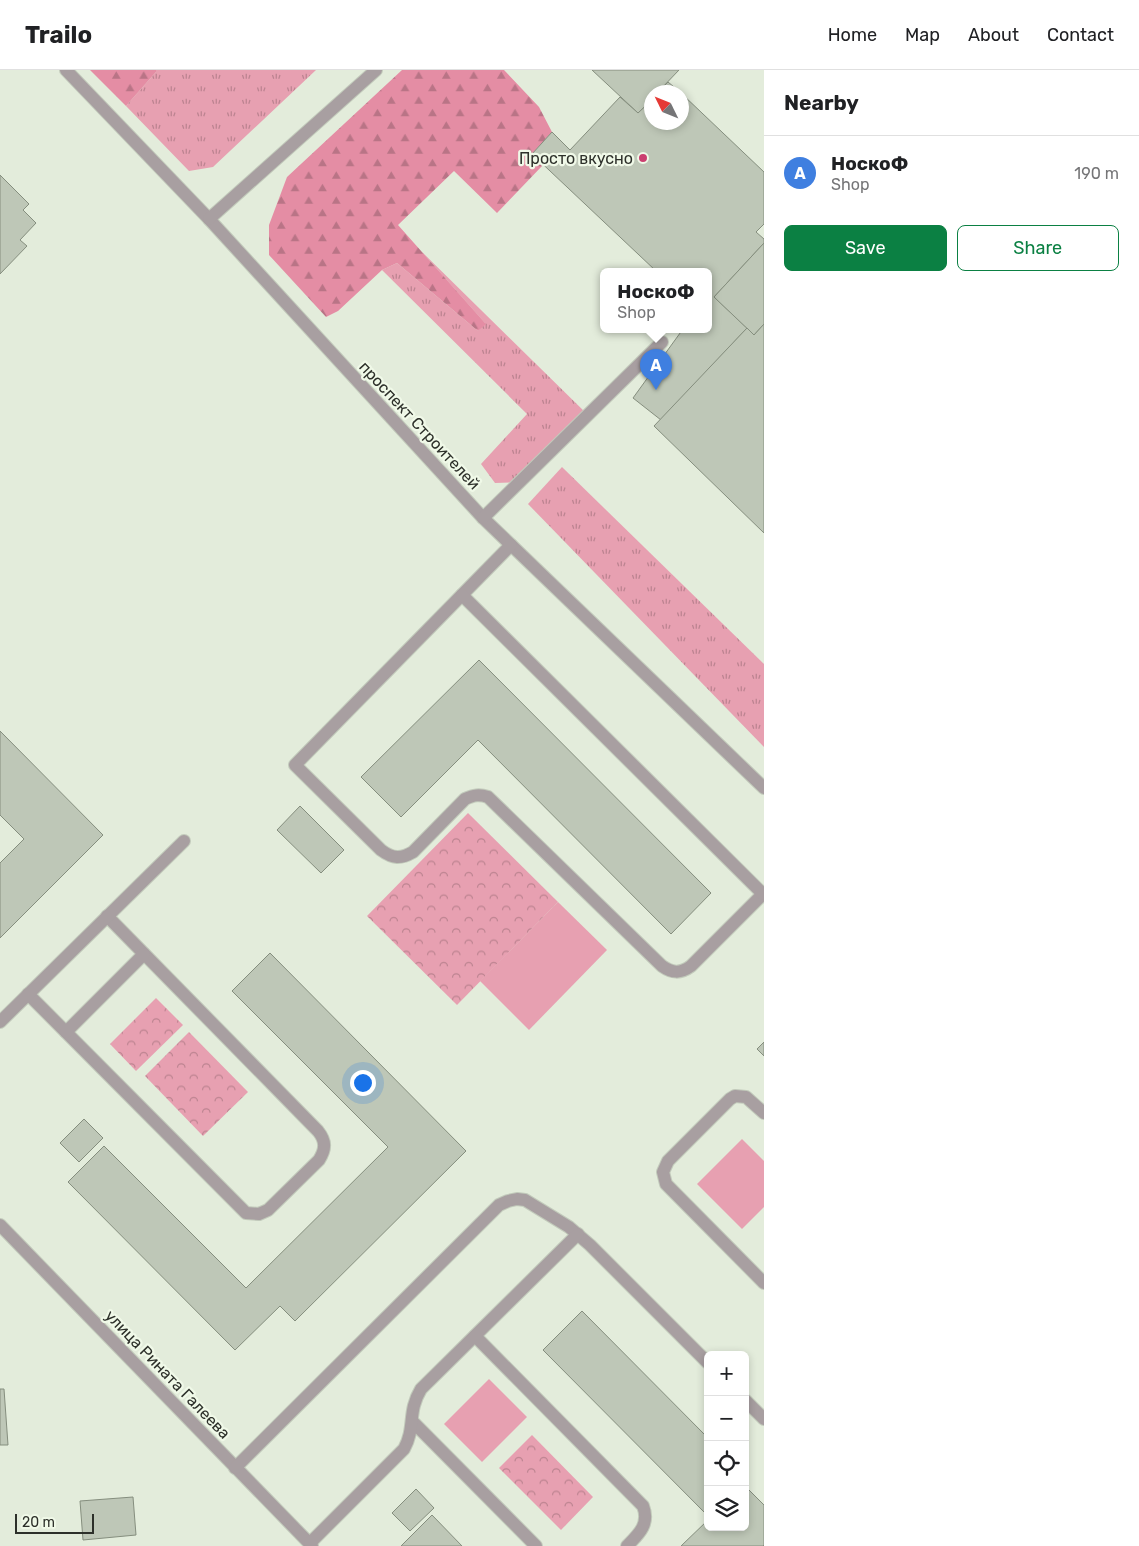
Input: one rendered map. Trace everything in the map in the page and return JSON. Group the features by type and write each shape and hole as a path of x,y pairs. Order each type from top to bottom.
{"street":[{"name":"проспект Строителей","path":"66,70 210,220 483,518 764,788"},
{"path":"210,220 376,70"},
{"path":"483,518 662,342"},
{"path":"462,595 764,893 685,970 678,972 670,971 662,966 488,797 481,794 472,795 465,799 413,852 404,857 396,858 388,856 381,850 295,765 511,545"},
{"path":"0,1022 184,841"},
{"path":"28,994 246,1213 259,1214 268,1210 319,1160 324,1152 325,1145 323,1137 318,1131 107,916"},
{"path":"66,1032 144,954"},
{"path":"764,1113 746,1096 735,1096 668,1161 663,1172 666,1184 764,1283"},
{"path":"235,1468 498,1205 508,1200 525,1200 536,1205 578,1234 704,1359"},
{"name":"улица Рината Галеева","path":"0,1225 311,1545"},
{"path":"311,1545 400,1454 408,1442 413,1405 421,1389 578,1234"},
{"path":"475,1336 643,1506 646,1518 644,1525 627,1546"},
{"path":"749,1404 764,1419"},
{"path":"412,1421 536,1546"}],"green space":[{"path":"90,70 156,70 156,72 126,106"},
{"path":"156,70 316,70 213,167 189,171 126,106"},
{"path":"402,70 504,70 539,107 552,132 532,154 543,165 497,213 454,171 398,225 486,324 478,331 397,263 382,270 338,311 326,317 269,255 269,225 287,177"},
{"path":"421,251 588,415 519,482 495,483 481,464 527,414 382,270 397,263 478,331 485,323"},
{"path":"562,467 764,664 764,747 528,504"},
{"path":"468,813 558,902 457,1005 367,916"},
{"path":"558,902 607,950 529,1030 480,981"},
{"path":"156,998 183,1025 136,1071 110,1044"},
{"path":"189,1032 248,1092 203,1136 145,1076"},
{"path":"742,1139 764,1161 764,1207 742,1229 697,1184"},
{"path":"489,1379 527,1417 482,1462 444,1424"},
{"path":"532,1435 593,1497 561,1530 499,1468"}],"building":[{"path":"592,70 679,70 665,85 644,85 644,107 638,113"},
{"path":"620,97 638,113 644,107 644,130 689,130 689,101 764,172 764,224 756,232 764,239 764,243 714,297 747,328 661,420 633,398 680,333 712,333 712,268 653,268 532,154 552,132 570,150"},
{"path":"0,175 29,204 23,210 36,223 20,240 27,246 0,274"},
{"path":"764,243 764,324 754,335 714,297"},
{"path":"764,324 764,533 654,426 747,328 754,335"},
{"path":"479,660 711,893 671,934 478,740 401,817 361,777"},
{"path":"0,731 103,835 0,938 0,863 24,839 0,815"},
{"path":"300,806 344,850 321,873 277,830"},
{"path":"270,953 466,1151 295,1321 280,1306 235,1350 68,1182 104,1146 246,1288 388,1147 232,991"},
{"path":"764,1042 764,1056 757,1049"},
{"path":"84,1119 103,1138 79,1162 60,1143"},
{"path":"582,1311 704,1434 704,1512 543,1350"},
{"path":"0,1389 4,1389 8,1445 0,1445"},
{"path":"416,1489 434,1508 410,1531 392,1513"},
{"path":"749,1490 764,1505 763,1546 681,1546 704,1524 704,1531 749,1531"},
{"path":"133,1497 136,1535 83,1540 80,1501"},
{"path":"432,1515 462,1546 401,1546"}],"place":[{"name":"Просто вкусно","path":"643,158"},
{"name":"НоскоФ","path":"656,390"}]}
